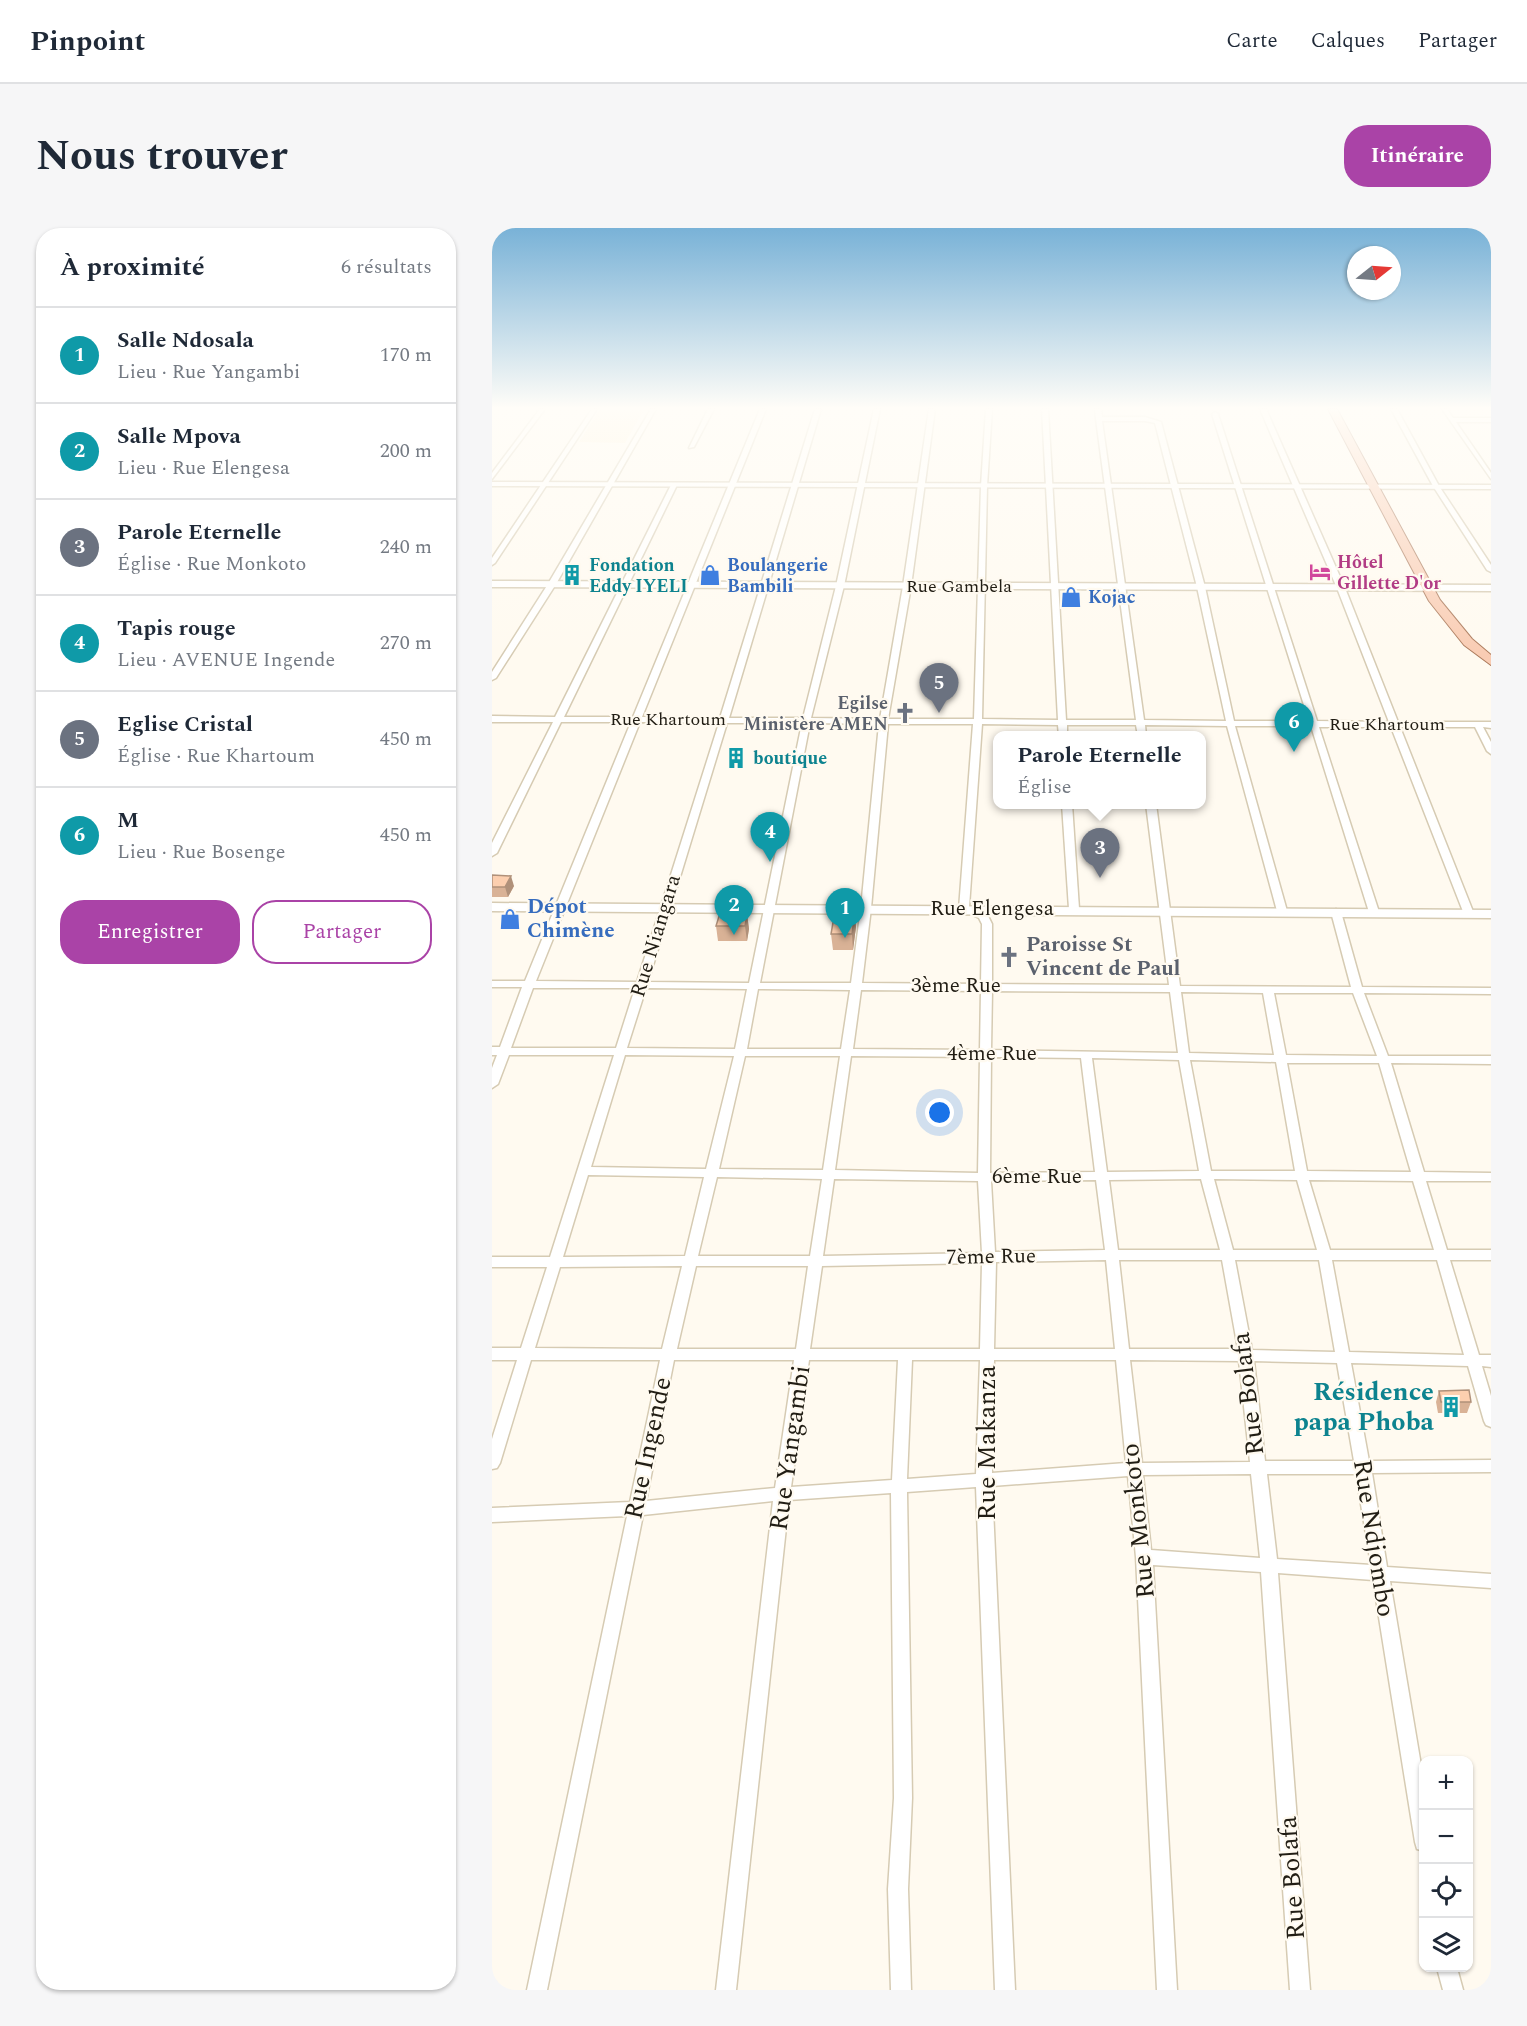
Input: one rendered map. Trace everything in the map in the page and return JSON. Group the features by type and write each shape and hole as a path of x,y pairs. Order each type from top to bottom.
{"main road":[{"path":"1376,491 1427,588 1455,628 1491,661"}],"street":[{"path":"492,562 541,491"},
{"path":"492,678 552,584 605,491"},
{"path":"492,853 556,719 671,491"},
{"path":"492,1084 498,1051 561,908 729,491"},
{"name":"Rue Niangara","path":"492,1462 556,1262 793,491"},
{"name":"Rue Ingende","path":"537,1990 688,1261 740,1053 807,719 861,491"},
{"name":"Rue Yangambi","path":"726,1990 782,1494 856,986 884,720 920,491"},
{"path":"964,909 978,720 984,491"},
{"path":"1050,491 1063,731"},
{"path":"1109,491 1141,731"},
{"path":"1176,491 1201,587 1230,722 1282,911"},
{"path":"1241,491 1374,912"},
{"path":"1299,491 1341,588 1469,914"},
{"path":"1439,491 1491,570"},
{"name":"Rue Gambela","path":"492,584 1491,588"},
{"name":"Rue Khartoum","path":"492,719 1062,720 1491,725"},
{"path":"1478,724 1491,751"},
{"path":"1067,809 1074,909"},
{"name":"Rue Bolafa","path":"1152,809 1184,1057 1206,1175 1228,1256 1246,1355 1269,1564 1300,1990"},
{"name":"Rue Elengesa","path":"492,907 1074,909 1491,914"},
{"name":"Rue Makanza","path":"964,909 983,916 987,924 984,1177 989,1257 984,1481 1005,1990"},
{"path":"1336,912 1357,990 1384,1060 1417,1178 1475,1361 1491,1421"},
{"name":"3ème Rue","path":"492,984 1491,991"},
{"name":"Rue Ndjombo","path":"1268,989 1302,1177 1325,1256 1344,1359 1419,1812"},
{"name":"4ème Rue","path":"498,1051 1086,1054 1281,1059 1491,1060"},
{"name":"Rue Monkoto","path":"1086,1054 1112,1255 1144,1557 1167,1990"},
{"name":"6ème Rue","path":"583,1171 984,1177 1206,1175 1491,1177"},
{"name":"7ème Rue","path":"492,1262 817,1261 1112,1255 1491,1255"},
{"path":"492,1354 905,1355 987,1353 1121,1356 1246,1355 1491,1361"},
{"path":"901,1990 898,1889 903,1798 899,1487 905,1355"},
{"path":"492,1515 635,1509 782,1494 1134,1469 1257,1470 1491,1466"},
{"path":"1144,1557 1491,1581"},
{"path":"1448,1972 1453,1990"}],"building":[{"path":"492,875 511,876 505,887 492,887"},
{"path":"835,911 855,911 852,934 831,934"},
{"path":"720,913 747,914 745,926 716,926"},
{"path":"1469,1390 1471,1402 1441,1402 1439,1391"}],"place":[{"name":"Hôtel Gillette D'or","path":"1320,572"},
{"name":"Fondation Eddy IYELI","path":"572,575"},
{"name":"Boulangerie Bambili","path":"710,575"},
{"name":"Kojac","path":"1071,597"},
{"name":"Egilse Ministère AMEN","path":"905,713"},
{"name":"Eglise Cristal","path":"939,713"},
{"name":"M","path":"1294,752"},
{"name":"boutique","path":"736,758"},
{"name":"Tapis rouge","path":"770,862"},
{"name":"Parole Eternelle","path":"1100,878"},
{"name":"Dépot Chimène","path":"510,919"},
{"name":"Salle Mpova","path":"734,935"},
{"name":"Salle Ndosala","path":"845,938"},
{"name":"Paroisse St Vincent de Paul","path":"1009,957"},
{"name":"Résidence papa Phoba","path":"1451,1407"}]}
